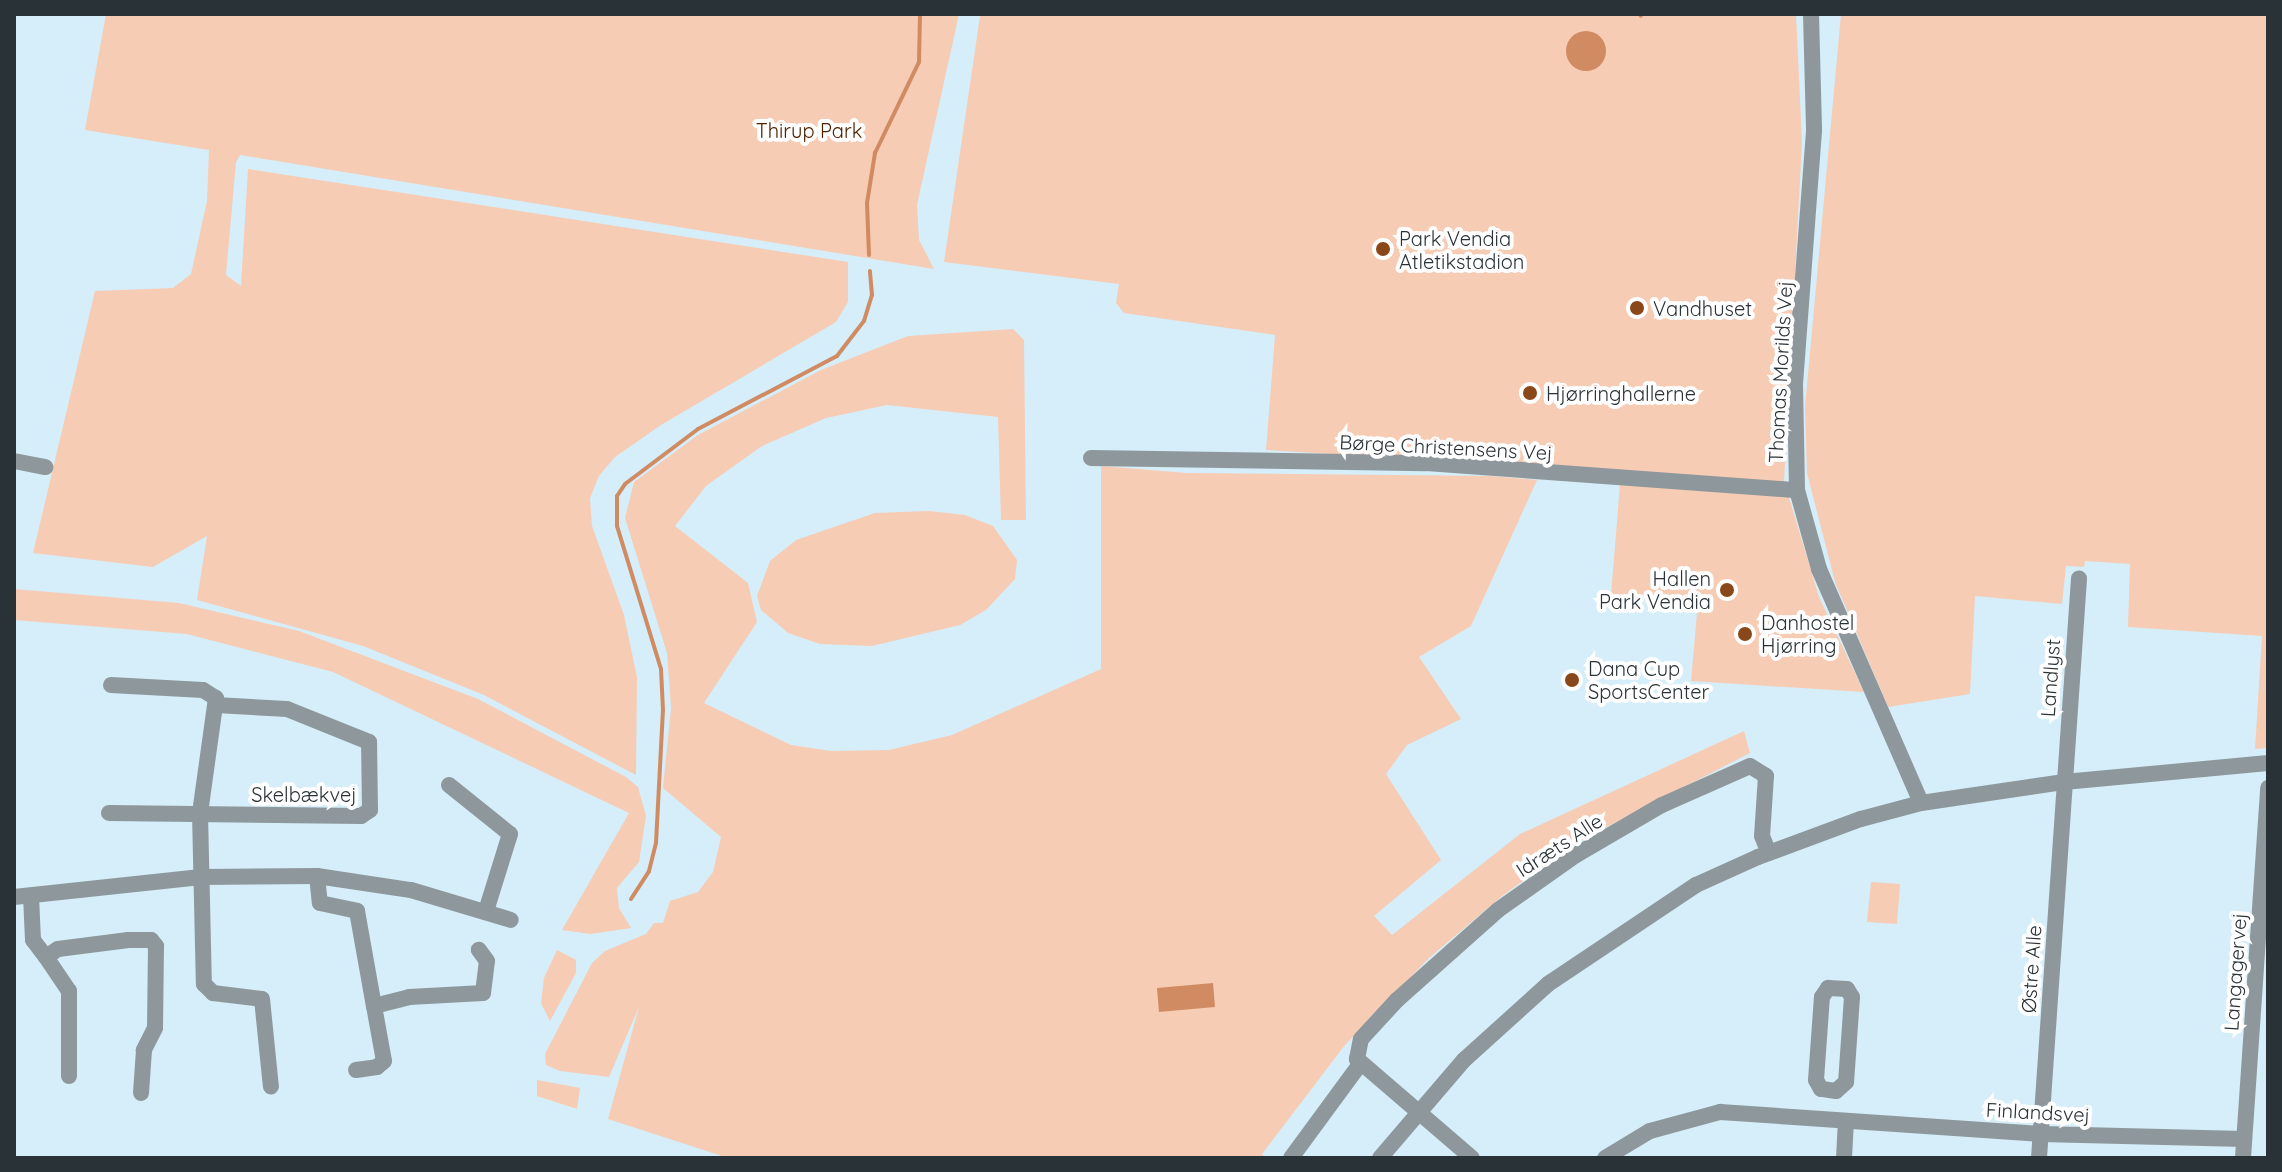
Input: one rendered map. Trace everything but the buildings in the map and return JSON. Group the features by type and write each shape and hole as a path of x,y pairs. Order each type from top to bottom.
{"street":[{"name":"Thomas Morilds Vej","path":"1811,14 1814,131 1795,384 1797,490 1819,569 1921,803"},
{"name":"Børge Christensens Vej","path":"1091,458 1426,463 1797,490"},
{"path":"14,461 45,467"},
{"name":"Landlyst","path":"2064,782 2079,578"},
{"name":"Skelbækvej","path":"109,813 361,816 371,807 369,742 287,709 216,705 213,693 203,690 111,685"},
{"path":"216,705 200,813 204,987 213,993 262,999 271,1087"},
{"path":"1380,1158 1416,1111 1464,1060 1584,957 1696,885 1769,853 1921,803 2064,782 2268,763"},
{"name":"Idræts Alle","path":"1291,1158 1360,1064 1356,1053 1361,1039 1498,910 1662,805 1740,769 1759,768 1766,776 1762,832 1769,853"},
{"name":"Østre Alle","path":"2039,1158 2064,782"},
{"path":"449,785 510,834 486,911"},
{"name":"Langagervej","path":"2243,1158 2268,788"},
{"path":"317,876 320,903 357,911 384,1061 377,1067 356,1070"},
{"path":"14,897 201,877 317,876 411,890 511,920"},
{"path":"31,896 33,940 69,991 69,1076"},
{"path":"46,957 58,949 128,940 154,943 155,1028 143,1057 141,1093"},
{"path":"374,1006 409,997 483,993 487,961 479,950"},
{"path":"1828,988 1844,989 1852,997 1846,1082 1843,1089 1831,1091 1821,1089 1816,1080 1822,997 1828,988"},
{"path":"1360,1064 1472,1158"},
{"path":"1831,1091 1844,1158"},
{"name":"Finlandsvej","path":"1605,1158 1630,1151 1688,1117 1720,1112 2041,1134 2244,1139"}],"green space":[{"name":"Thirup Park","path":"106,14 959,14 917,205 919,240 934,269 240,155 236,162 226,275 241,286 248,169 848,262 848,302 836,322 661,425 615,457 599,476 590,498 592,526 624,615 637,677 636,775 484,695 363,646 197,600 207,536 153,567 33,553 95,291 173,288 191,274 207,201 209,150 85,130"},
{"name":"Hjørringhallerne","path":"973,14 1796,14 1802,142 1784,481 1819,597 1864,692 1691,681 1698,602 1611,595 1621,472 1266,450 1275,335 1124,313 1116,303 1119,284 944,262 980,16"},
{"path":"1841,14 2268,14 2268,748 2255,749 2262,636 2128,627 2130,564 2085,561 2084,567 2066,566 2062,604 1975,596 1970,694 1888,707 1835,582 1807,473 1805,407"},
{"path":"1013,329 1024,340 1026,520 1001,520 998,417 887,405 826,418 762,446 706,486 675,526 748,583 757,622 704,703 791,745 831,751 889,750 952,735 1101,669 1101,466 1187,473 1491,476 1537,480 1471,626 1419,657 1461,719 1407,745 1386,774 1441,860 1374,916 1392,935 1520,834 1744,731 1750,753 1574,844 1502,896 1429,958 1345,1045 1262,1154 1266,1158 728,1158 608,1119 639,1007 609,1077 560,1071 546,1065 545,1054 592,963 605,951 646,934 654,923 663,923 670,901 698,892 713,872 721,837 663,788 671,708 667,653 625,518 634,482 698,435 821,370 908,336"},
{"path":"929,511 965,515 993,526 1017,560 1015,579 986,610 960,625 872,646 820,644 788,633 761,610 757,596 770,561 796,540 875,513"},
{"path":"14,589 179,603 299,631 478,699 626,777 638,787 646,816 639,862 617,888 619,908 631,928 590,934 562,930 629,813 333,672 187,634 14,620"},
{"path":"1871,882 1900,884 1897,924 1867,922"},
{"path":"557,950 576,960 576,973 550,1021 541,1003 544,978"},
{"path":"537,1080 580,1088 577,1109 537,1096"}],"shaded area":[{"path":"1586,31 1600,37 1606,51 1600,65 1586,71 1572,65 1566,51 1572,37"},
{"path":"1213,983 1215,1007 1159,1012 1157,988"}],"waterway":[{"path":"869,255 867,203 875,153 919,62 920,14"},
{"path":"631,899 649,871 656,843 663,710 661,669 617,526 617,496 625,484 698,429 837,356 864,321 872,295 870,271"}],"place":[{"name":"Park Vendia Atletikstadion","path":"1383,249"},
{"name":"Vandhuset","path":"1637,308"},
{"name":"Hjørringhallerne","path":"1530,393"},
{"name":"Hallen Park Vendia","path":"1727,590"},
{"name":"Danhostel Hjørring","path":"1745,634"},
{"name":"Dana Cup SportsCenter","path":"1572,680"}]}
